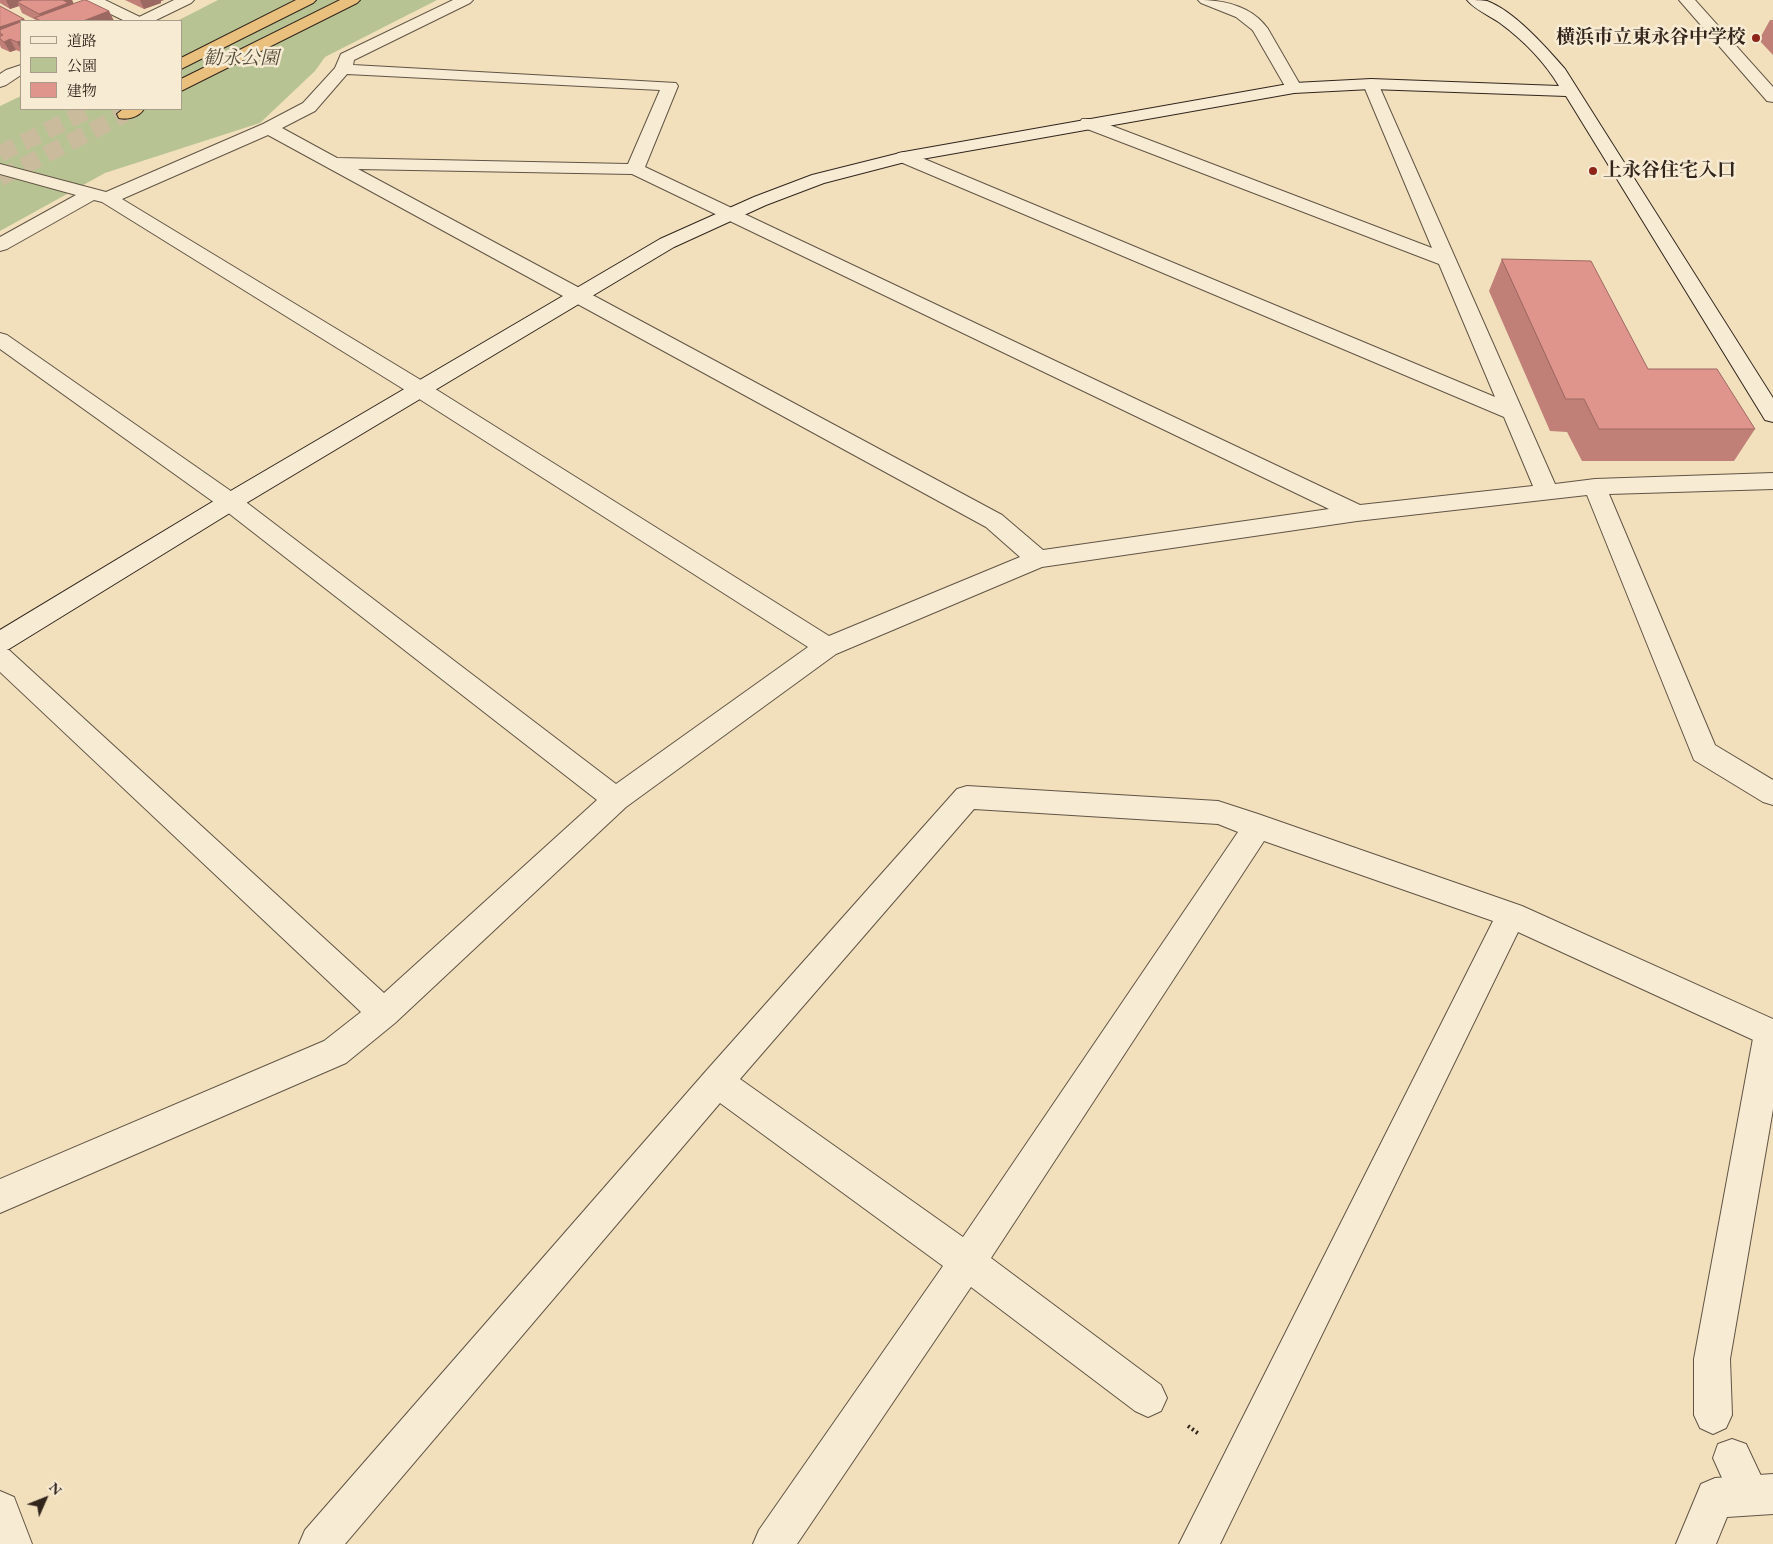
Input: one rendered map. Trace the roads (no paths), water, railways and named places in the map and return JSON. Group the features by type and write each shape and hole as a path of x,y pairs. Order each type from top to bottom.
{"highway":[{"path":"182,63 308,0"},
{"path":"182,85 352,0"}],"street":[{"path":"93,0 135,20"},
{"path":"144,20 186,0"},
{"path":"1206,0 1235,9 1251,19 1260,29 1294,88"},
{"path":"1476,0 1518,28 1541,50 1559,72 1773,415"},
{"path":"1687,0 1773,97"},
{"path":"0,245 99,196 269,128 309,107 343,69 347,57 457,1"},
{"path":"343,69 670,86 635,169"},
{"path":"0,642 230,502 667,243 728,214 818,179 904,157 1294,88 1371,84 1570,91"},
{"path":"1371,84 1547,492"},
{"path":"1088,123 1447,260"},
{"path":"269,128 994,521 1038,559"},
{"path":"904,157 1514,413"},
{"path":"331,163 635,169 1356,513"},
{"path":"0,169 99,196 421,390 827,646"},
{"path":"0,339 230,502 616,799"},
{"path":"0,1196 335,1052 384,1013 616,799 827,646 1038,559 1356,513 1547,492 1595,487 1773,481"},
{"path":"1595,487 1704,752 1773,794"},
{"path":"0,656 384,1013"},
{"path":"319,1544 717,1082 967,797 1218,813 1511,915 1772,1034 1712,1359 1713,1415"},
{"path":"773,1544 967,1262 1258,826"},
{"path":"1199,1544 1511,915"},
{"path":"717,1082 967,1262 1148,1398"},
{"path":"1732,1458 1762,1494"},
{"path":"1696,1544 1715,1498 1762,1494"},
{"path":"0,1511 12,1544"}],"tunnel":[{"path":"0,154 89,110"},
{"path":"0,178 125,114"}],"place":[{"name":"横浜市立東永谷中学校","path":"1756,38"},
{"name":"上永谷住宅入口","path":"1593,171"}],"park label":[{"name":"勧永公園","path":"241,59"}]}
